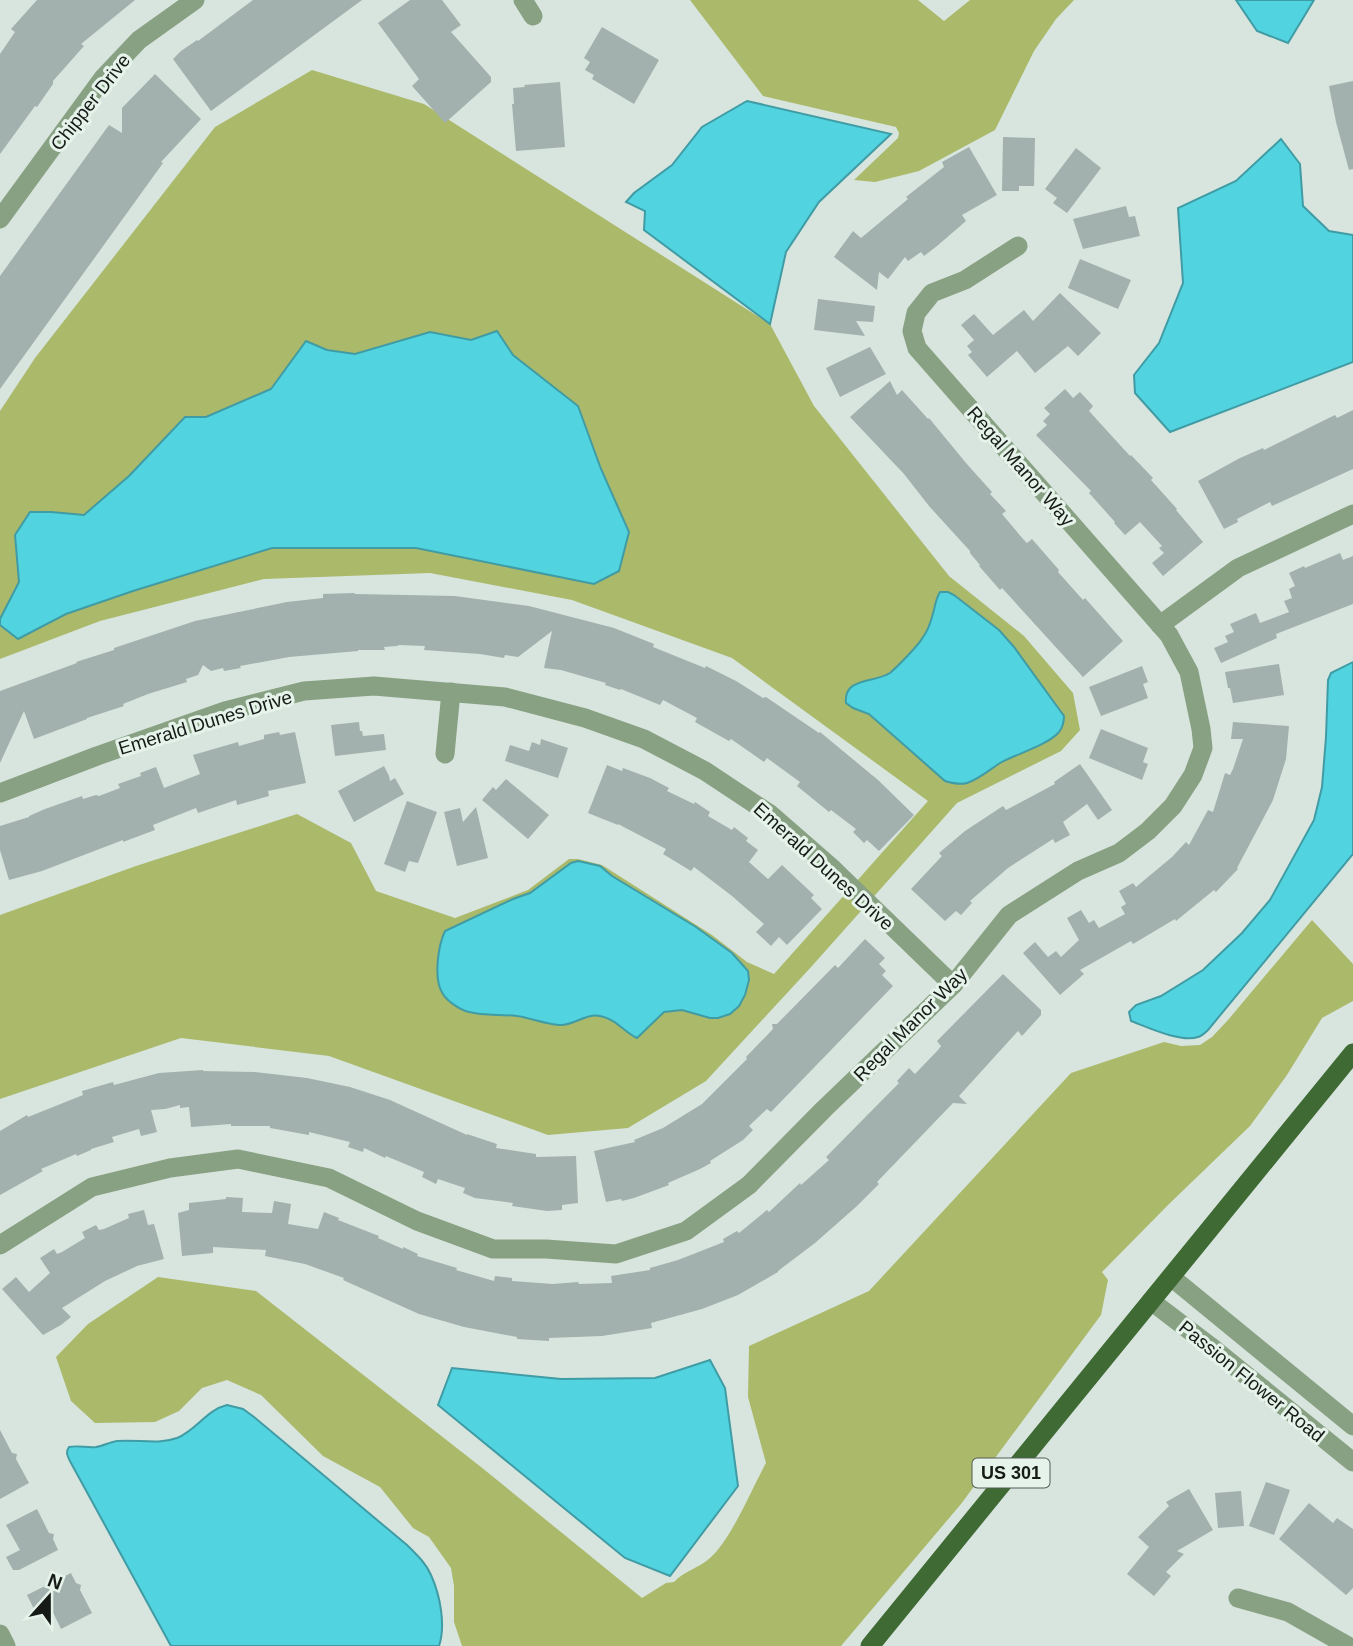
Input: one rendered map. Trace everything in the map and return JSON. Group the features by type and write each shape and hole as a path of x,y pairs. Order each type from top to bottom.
{"main road":[{"name":"US 301","path":"870,1646 1353,1053"}],"street":[{"name":"Chipper Drive","path":"0,219 103,78 139,40 195,0"},
{"name":"Regal Manor Way","path":"0,1245 92,1186 170,1168 238,1159 329,1178 417,1221 493,1249 546,1249 616,1254 686,1231 749,1185 953,985 1009,915 1078,871 1119,853 1148,831 1173,806 1193,775 1203,748 1189,672 1169,635 917,348 912,331 916,313 932,293 965,280 1018,246"},
{"path":"1160,625 1238,568 1353,514"},
{"name":"Emerald Dunes Drive","path":"0,793 225,711 304,691 374,686 505,697 585,718 644,740 705,771 770,814 833,869 953,985"},
{"path":"445,754 451,692"},
{"name":"Passion Flower Road","path":"1171,1277 1353,1426"},
{"name":"Passion Flower Road","path":"1151,1301 1353,1462"},
{"path":"1238,1598 1288,1612 1348,1646"},
{"path":"0,1634 6,1646"}],"green space":[{"path":"690,0 918,0 944,21 970,0 1074,0 1056,19 1034,51 995,130 919,171 875,182 854,180 898,138 896,127 763,96"},
{"path":"312,70 424,104 770,324 814,406 949,576 1024,636 1073,693 1080,730 1061,751 957,803 706,1081 628,1128 548,1135 329,1056 181,1038 0,1099 0,915 136,866 297,814 351,843 376,891 455,918 528,890 569,859 602,865 712,935 747,962 774,974 928,801 732,658 572,600 430,573 264,579 100,621 0,659 0,411 35,358 215,127"},
{"path":"1312,920 1353,964 1353,1001 1322,1018 1287,1075 1250,1126 1102,1272 1108,1280 1101,1315 961,1504 841,1646 462,1646 454,1622 451,1568 429,1537 413,1528 380,1487 323,1456 261,1395 227,1380 202,1388 179,1411 155,1422 95,1423 71,1401 56,1357 88,1324 158,1277 256,1291 481,1467 642,1598 666,1583 674,1582 718,1550 766,1463 748,1397 749,1346 869,1291 1071,1073 1164,1042 1181,1046 1200,1045 1212,1037"}],"water":[{"path":"1236,0 1314,0 1288,43 1257,31"},
{"path":"747,101 891,134 819,202 786,252 770,324 644,230 645,211 626,202 672,165 702,127"},
{"path":"1281,139 1300,164 1303,206 1329,231 1353,235 1353,362 1170,432 1135,393 1134,375 1159,343 1183,283 1178,208 1236,181"},
{"path":"497,331 513,355 578,406 601,469 629,532 619,571 594,584 416,548 272,548 66,614 18,639 0,625 0,619 19,582 15,535 30,512 84,515 129,476 185,417 206,417 271,389 306,341 327,350 355,354 430,332 471,340"},
{"path":"940,592 954,595 999,630 1064,716 1061,728 1054,737 964,784 945,781 869,714 846,703 846,695 850,689 861,682 890,673 917,645 928,628"},
{"path":"1353,662 1353,854 1203,1034 1199,1037 1183,1038 1164,1034 1131,1021 1129,1012 1136,1005 1161,996 1203,970 1242,933 1270,900 1314,820 1322,787 1328,680 1331,673"},
{"path":"578,861 600,866 732,953 748,971 749,980 739,1006 730,1014 718,1018 682,1010 664,1012 637,1038 611,1020 600,1016 589,1016 570,1024 559,1025 517,1016 469,1012 447,999 440,988 437,972 440,945 445,931 530,893 571,863"},
{"path":"710,1360 725,1388 738,1486 670,1576 625,1558 438,1405 452,1368 561,1379 655,1378"},
{"path":"227,1405 243,1409 254,1417 407,1545 420,1559 431,1575 439,1601 442,1629 439,1646 171,1646 71,1463 67,1451 69,1447 96,1447 117,1441 162,1441 177,1438 213,1411"}],"building":[{"path":"37,0 135,0 81,44 84,46 53,81 37,107 35,106 0,154 0,54 15,32 11,29"},
{"path":"253,0 362,0 211,111 173,59"},
{"path":"410,0 442,0 461,25 451,32 491,77 491,82 445,123 412,86 419,79 378,23"},
{"path":"602,27 659,60 634,104 592,79 594,75 585,70 590,62 584,58"},
{"path":"155,74 201,119 161,162 163,163 0,389 0,276 109,125 122,133 122,108"},
{"path":"1353,81 1353,169 1349,170 1329,86"},
{"path":"560,82 565,147 516,151 513,88"},
{"path":"1003,137 1035,138 1034,186 1019,186 1019,191 1002,191"},
{"path":"969,147 997,195 962,215 966,221 937,246 924,256 921,252 908,261 905,257 888,279 879,272 877,290 834,257 853,231 861,238 944,167 942,162"},
{"path":"1076,148 1101,168 1067,213 1053,203 1057,198 1045,189"},
{"path":"1126,206 1129,217 1135,216 1140,236 1083,249 1073,219"},
{"path":"1080,259 1131,280 1118,309 1068,288"},
{"path":"1060,293 1101,333 1078,356 1068,346 1035,373 1017,351 987,377 968,355 972,352 967,346 974,340 961,325 974,314 993,335 1024,310 1033,321"},
{"path":"818,299 875,306 873,322 856,321 865,336 814,330"},
{"path":"870,347 886,374 840,397 826,368"},
{"path":"890,381 897,395 902,390 992,492 990,494 1006,511 1002,514 1023,539 1027,543 1032,539 1058,572 1123,641 1083,677 1002,588 1000,590 904,474 850,417"},
{"path":"1065,389 1073,398 1080,392 1093,406 1089,411 1153,478 1151,480 1203,542 1163,576 1152,563 1164,553 1159,548 1162,546 1140,522 1125,535 1089,493 1091,491 1036,435 1047,425 1043,421 1050,414 1044,408"},
{"path":"1353,410 1353,469 1272,506 1270,502 1224,529 1198,481 1240,458 1263,448 1264,450 1335,415 1337,418"},
{"path":"1340,553 1343,560 1353,556 1353,604 1276,634 1277,638 1221,663 1214,648 1228,642 1225,636 1234,632 1230,624 1256,613 1260,623 1289,612 1284,601 1292,598 1289,589 1295,586 1289,573"},
{"path":"323,594 455,596 529,606 614,628 654,644 653,647 705,668 706,666 763,698 766,697 820,732 878,780 914,815 879,851 867,840 864,843 853,832 856,829 831,810 829,812 797,786 800,782 767,758 764,762 731,739 729,741 695,722 697,718 663,700 660,705 605,685 606,683 544,668 552,631 518,657 424,650 425,646 399,645 384,647 385,650 289,657 224,671 223,668 211,671 203,665 198,675 186,679 187,682 148,694 123,704 124,706 34,739 24,711 0,763 0,691 195,621 287,602 323,598"},
{"path":"1279,664 1284,695 1233,703 1225,672"},
{"path":"1142,666 1148,682 1143,684 1148,698 1101,716 1089,687"},
{"path":"359,722 363,736 384,734 386,750 335,756 331,725"},
{"path":"1233,722 1289,726 1286,759 1273,800 1238,869 1216,892 1214,890 1176,921 1175,919 1133,944 1131,941 1080,970 1084,974 1060,995 1023,953 1035,942 1048,957 1056,951 1061,957 1079,940 1067,918 1081,910 1089,923 1094,920 1099,928 1125,914 1121,907 1126,904 1119,891 1133,883 1136,887 1186,842 1189,845 1208,810 1213,812 1225,773 1230,775 1233,769 1243,739 1231,739"},
{"path":"1101,729 1148,748 1143,762 1148,764 1142,780 1089,758"},
{"path":"279,732 280,735 295,732 306,783 268,791 269,796 237,805 236,800 198,813 196,808 153,825 155,830 42,871 9,880 0,850 0,826 82,796 83,799 99,796 120,788 118,784 156,767 164,788 200,774 193,755 238,742 239,746 264,739 264,735"},
{"path":"541,739 568,748 558,778 505,761 510,745 529,751 532,742 540,745"},
{"path":"1080,764 1112,810 1098,820 1087,804 1063,822 1070,835 1055,843 1053,839 1008,868 970,901 972,903 961,915 956,911 945,921 911,889 942,856 939,853 965,831 1003,806 1006,810 1055,784 1054,782"},
{"path":"607,765 650,778 669,788 667,791 694,804 695,802 710,812 708,816 732,830 734,827 758,850 749,862 768,879 782,865 814,895 811,898 822,909 787,945 779,937 771,946 756,932 764,924 694,867 691,871 663,854 666,849 618,824 588,813"},
{"path":"384,766 390,781 395,778 404,794 354,822 338,791"},
{"path":"506,779 549,815 528,839 482,800 493,787 496,790"},
{"path":"407,801 437,812 418,863 409,861 405,872 384,864"},
{"path":"476,807 488,858 457,866 444,812 460,808 463,822"},
{"path":"865,939 885,958 879,964 886,971 882,975 893,986 771,1112 767,1109 749,1126 753,1130 743,1140 700,1169 668,1183 669,1185 634,1198 606,1202 594,1151 635,1142 634,1140 663,1128 702,1104 747,1059 773,1029 772,1024 777,1024 835,965 838,968"},
{"path":"1003,974 1041,1010 1041,1015 1022,1036 1018,1031 959,1096 967,1104 953,1103 857,1206 778,1272 738,1295 702,1309 651,1323 652,1328 602,1336 549,1338 549,1341 517,1339 419,1314 343,1280 344,1278 305,1264 265,1256 266,1250 213,1247 213,1253 182,1256 178,1213 189,1210 189,1203 226,1197 243,1198 242,1212 272,1213 274,1201 291,1204 288,1224 318,1229 324,1212 418,1254 417,1256 494,1281 495,1276 512,1278 512,1281 553,1284 612,1283 611,1276 650,1270 724,1242 723,1239 737,1231 739,1233 767,1210 769,1212 829,1160 826,1157 899,1083 897,1081 909,1068 915,1074 941,1046 937,1041"},
{"path":"203,1070 307,1078 350,1087 390,1100 467,1135 497,1144 496,1148 536,1154 536,1157 576,1156 578,1203 562,1205 562,1210 547,1211 475,1198 463,1193 465,1188 438,1179 436,1184 422,1177 424,1172 386,1156 385,1158 364,1148 363,1152 348,1147 350,1142 270,1126 231,1124 191,1127 189,1107 180,1108 180,1105 151,1110 157,1132 141,1136 139,1129 112,1137 114,1142 41,1169 43,1171 0,1195 0,1131 27,1115 28,1117 83,1095 82,1091 159,1073"},
{"path":"144,1210 148,1225 154,1224 164,1259 137,1266 105,1281 62,1308 71,1317 61,1325 43,1335 2,1289 16,1277 29,1292 50,1273 40,1258 54,1249 57,1254 62,1252 85,1238 82,1232 96,1225 99,1230 104,1229 129,1218 128,1214"},
{"path":"0,1430 12,1453 17,1454 16,1459 29,1483 0,1499"},
{"path":"1266,1482 1290,1490 1274,1535 1249,1526"},
{"path":"1189,1489 1213,1530 1177,1551 1184,1554 1166,1572 1171,1576 1154,1596 1127,1574 1149,1547 1138,1537 1169,1506 1166,1502"},
{"path":"1241,1491 1244,1526 1218,1528 1215,1493"},
{"path":"1309,1503 1333,1523 1337,1518 1353,1529 1353,1588 1346,1595 1279,1539"},
{"path":"37,1509 49,1533 54,1534 53,1539 58,1550 19,1570 13,1570 6,1557 20,1550 6,1525"},
{"path":"71,1573 76,1583 81,1585 80,1590 92,1613 61,1629 49,1604 35,1611 27,1595"}]}
